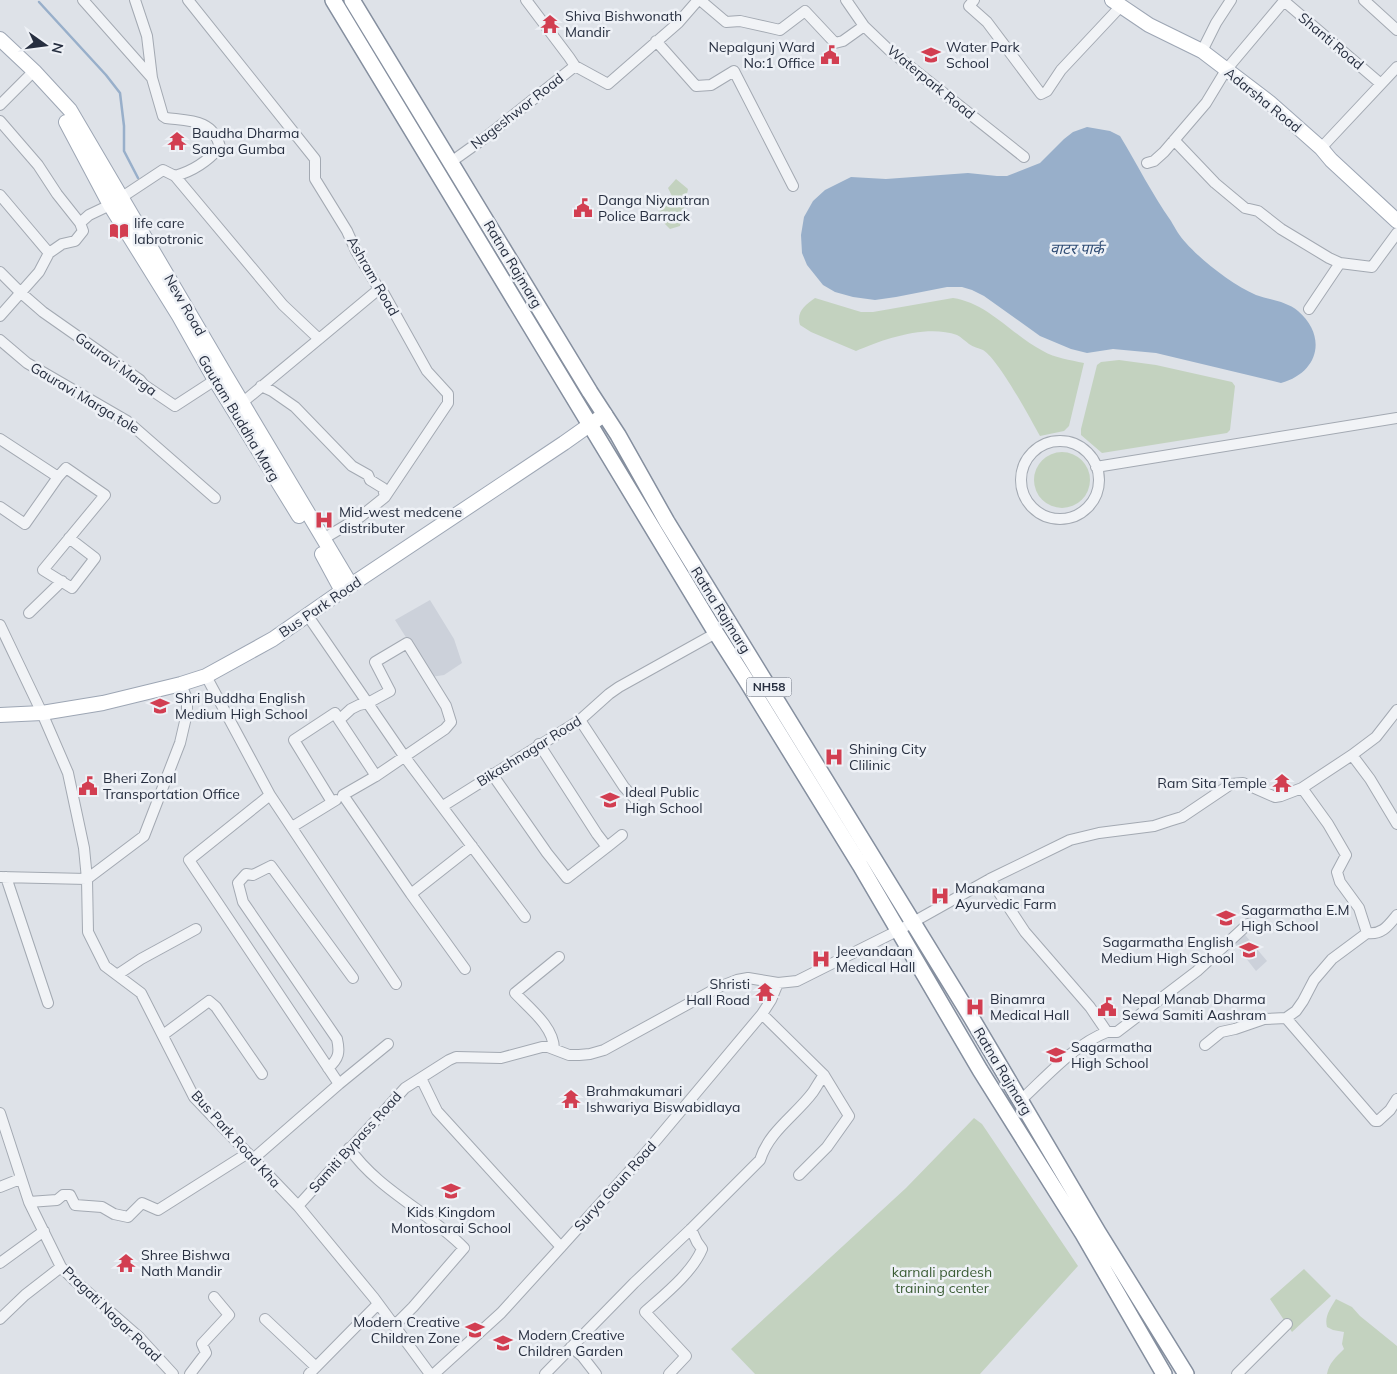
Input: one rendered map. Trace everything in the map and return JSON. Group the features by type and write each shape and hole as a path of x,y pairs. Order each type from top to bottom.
{"highway":[{"name":"Ratna Rajmarg","path":"333,0 590,426 899,930 980,1070 1083,1234 1164,1374"},
{"name":"Ratna Rajmarg","path":"352,0 605,414 667,522 913,922 1098,1232 1186,1374"},
{"path":"746,680 759,671"}],"main road":[{"name":"Adarsha Road","path":"1116,3 1149,25 1202,51 1269,102 1321,148 1331,160 1397,221"},
{"path":"0,39 31,74"},
{"name":"Gautam Buddha Marg","path":"0,49 31,74 60,112 115,200 215,380 315,541 347,588"},
{"name":"New Road","path":"115,200 243,402 323,539 347,588"},
{"name":"Bus Park Road","path":"0,715 42,713 103,703 206,676 273,639 590,426 605,414"}],"street":[{"path":"83,0 152,78"},
{"path":"135,0 147,36 152,78 163,116 194,121 208,127 218,139 220,147 201,164 175,176"},
{"name":"Ashram Road","path":"188,0 315,159 315,179 428,371 448,394 448,403 384,497 360,517 323,539"},
{"path":"526,0 575,66"},
{"path":"699,0 726,22 740,21 780,30 805,12 835,43 843,41 864,26"},
{"name":"Nageshwor Road","path":"451,162 486,137 575,66 608,84 678,23 699,0"},
{"name":"Waterpark Road","path":"846,0 864,26 888,49 1024,157"},
{"path":"974,0 969,6 987,22 1041,94 1047,91 1061,70 1116,3"},
{"path":"1202,51 1216,23 1231,0"},
{"path":"1364,0 1397,30"},
{"name":"Shanti Road","path":"1147,163 1159,157 1206,103 1226,70 1284,1 1382,84"},
{"path":"656,41 696,86 711,85 734,72 793,186"},
{"path":"1321,148 1397,67"},
{"path":"0,105 31,74"},
{"path":"0,121 38,165 57,194 80,223 83,231 75,241 62,244 49,253 39,272 0,316"},
{"path":"1174,140 1215,183 1245,208 1258,211 1281,229 1340,263 1372,266 1397,233"},
{"path":"80,223 163,170 175,176 283,305 319,338"},
{"path":"0,195 49,253"},
{"path":"1308,309 1340,263"},
{"path":"0,272 20,292"},
{"path":"243,402 379,289"},
{"name":"Gauravi Marga","path":"20,292 42,312 175,406 215,380"},
{"name":"Gauravi Marga tole","path":"0,340 27,363 128,421 215,498"},
{"path":"261,386 286,400 304,416 352,466 368,475 370,480 383,488 384,497"},
{"path":"1096,467 1397,418"},
{"path":"0,439 58,477"},
{"path":"1062,441 1071,443 1082,448 1091,456 1096,467 1099,479 1097,491 1092,502 1084,511 1072,517 1059,519 1046,517 1035,510 1026,500 1022,488 1025,462 1033,452 1044,445 1062,441"},
{"path":"0,507 25,524 66,468 105,495 69,538 44,570 72,588 95,558 69,538"},
{"path":"29,613 62,581"},
{"path":"308,616 404,756 525,917"},
{"name":"Bus Park Road Kha","path":"0,625 68,773 84,848 87,879 88,932 105,966 141,992 194,1097 298,1206 378,1304 430,1374"},
{"name":"Bikashnagar Road","path":"443,806 580,720 619,687 716,633"},
{"path":"292,827 320,808 376,776 445,730 451,722 446,706 407,643 375,662 390,691 368,703 351,709 339,720"},
{"path":"206,676 270,795 396,984"},
{"path":"48,1003 3,877 87,879 144,836 180,743 187,713 187,699 181,684"},
{"path":"1367,933 1359,908 1340,882 1337,872 1346,855 1328,824 1302,788 1376,737 1397,710"},
{"path":"332,802 294,740 336,713 376,776"},
{"path":"580,720 624,787 634,798"},
{"path":"539,744 596,834 607,847"},
{"path":"1352,755 1370,779 1397,824"},
{"path":"492,774 547,853 567,878 580,870 622,835"},
{"name":"Samiti Bypass Road","path":"298,1206 405,1088 456,1057 501,1058 542,1047 570,1055 590,1054 604,1050 719,987 737,980 759,979 778,983 797,981 899,930 990,879 1082,836 1154,826 1182,817 1231,784 1243,784 1274,797 1302,788"},
{"path":"270,795 189,860 339,1084"},
{"path":"343,795 464,968"},
{"path":"412,894 472,846"},
{"path":"328,1068 336,1062 340,1050 337,1039 243,902 238,883 246,874 254,875 271,866 353,978"},
{"path":"990,879 1025,932 1090,1007 1107,1032"},
{"path":"1205,1045 1221,1032 1264,1019 1286,1018 1300,1006 1314,980 1332,959 1367,933 1376,934 1386,929 1397,915"},
{"path":"1020,1100 1093,1037 1107,1032 1117,1032 1197,970 1248,924"},
{"path":"117,974 196,928"},
{"path":"554,1049 554,1043 548,1028 515,993 559,957"},
{"name":"Surya Gaun Road","path":"434,1374 501,1313 643,1156 762,1014 771,1000 778,983"},
{"path":"163,1035 209,1001 216,1007 262,1074"},
{"path":"762,1014 824,1075 849,1116 827,1147 799,1175"},
{"path":"1286,1018 1375,1120 1378,1121 1390,1110 1397,1099"},
{"path":"29,1202 57,1200 63,1195 70,1195 75,1205 102,1207 114,1214 128,1217 142,1203 158,1210 250,1156 388,1044"},
{"path":"545,1374 634,1283 760,1160 764,1148 772,1136 813,1092 824,1075"},
{"path":"421,1078 437,1111 561,1247"},
{"name":"Pragati Nagar Road","path":"0,1113 29,1202 61,1267 139,1337 173,1374"},
{"path":"349,1148 359,1162 382,1183 464,1248 394,1326"},
{"path":"0,1187 20,1179"},
{"path":"669,1374 686,1356 645,1312 675,1285 700,1255 702,1249 691,1229"},
{"path":"0,1263 44,1231"},
{"path":"0,1319 25,1295 61,1267"},
{"path":"190,1374 206,1353 202,1344 229,1315 214,1297"},
{"path":"265,1319 313,1370 378,1304"},
{"path":"1237,1374 1287,1324"},
{"path":"571,1347 582,1356 596,1374"}],"shaded area":[{"path":"430,600 454,639 462,663 444,675 431,677 395,620"},
{"name":"Sagarmatha English Medium High School","path":"1241,930 1267,961 1256,971 1231,939"}],"green space":[{"path":"676,179 688,189 680,226 670,229 658,212 673,198 668,188"},
{"path":"815,298 861,312 873,312 953,298 977,306 1043,351 1058,357 1084,363 1069,426 1064,431 1040,436 1014,390 990,356 957,335 932,331 905,334 856,351 811,332 800,325 799,316 805,306"},
{"path":"1119,360 1156,365 1232,382 1235,386 1230,430 1227,433 1102,453 1081,435 1081,429 1097,365 1101,362"},
{"path":"1062,452 1073,454 1082,460 1088,469 1090,480 1088,491 1082,500 1073,506 1062,508 1051,506 1042,500 1036,491 1034,480 1036,469 1042,460 1051,454"},
{"name":"karnali pardesh training center","path":"974,1118 982,1124 1078,1266 980,1374 755,1374 731,1349 906,1188"},
{"path":"1304,1269 1331,1296 1292,1332 1270,1299"},
{"path":"1336,1299 1352,1307 1360,1316 1397,1346 1397,1374 1327,1374 1331,1363 1344,1349 1342,1344 1344,1332 1327,1327 1326,1323 1328,1312"}],"water":[{"name":"वाटर पार्क","path":"1087,127 1110,131 1120,136 1178,232 1200,257 1238,285 1256,295 1288,305 1298,311 1307,321 1316,343 1311,363 1303,371 1294,378 1281,383 1156,353 1113,349 1087,353 1071,349 1040,336 984,296 972,290 962,287 947,287 875,300 853,297 835,292 823,285 807,265 802,253 801,235 804,217 813,201 825,190 851,177 886,179 968,173 1007,176 1040,163 1073,132"}],"waterway":[{"path":"39,2 106,75 120,93 124,126 124,151 138,178"}],"place":[{"name":"Shiva Bishwonath Mandir","path":"550,24"},
{"name":"Nepalgunj Ward No:1 Office","path":"830,55"},
{"name":"Water Park School","path":"931,55"},
{"name":"Baudha Dharma Sanga Gumba","path":"177,141"},
{"name":"Danga Niyantran Police Barrack","path":"583,208"},
{"name":"life care labrotronic","path":"119,231"},
{"name":"Mid-west medcene distributer","path":"324,520"},
{"name":"Shri Buddha English Medium High School","path":"160,706"},
{"name":"Shining City Clilinic","path":"834,757"},
{"name":"Ram Sita Temple","path":"1282,783"},
{"name":"Bheri Zonal Transportation Office","path":"88,786"},
{"name":"Ideal Public High School","path":"610,800"},
{"name":"Manakamana Ayurvedic Farm","path":"940,896"},
{"name":"Sagarmatha E.M High School","path":"1226,918"},
{"name":"Sagarmatha English Medium High School","path":"1249,950"},
{"name":"Jeevandaan Medical Hall","path":"821,959"},
{"name":"Shristi Hall Road","path":"765,992"},
{"name":"Binamra Medical Hall","path":"975,1007"},
{"name":"Nepal Manab Dharma Sewa Samiti Aashram","path":"1107,1007"},
{"name":"Sagarmatha High School","path":"1056,1055"},
{"name":"Brahmakumari Ishwariya Biswabidlaya","path":"571,1099"},
{"name":"Kids Kingdom Montosarai School","path":"451,1191"},
{"name":"Shree Bishwa Nath Mandir","path":"126,1263"},
{"name":"Modern Creative Children Zone","path":"475,1330"},
{"name":"Modern Creative Children Garden","path":"503,1343"}]}
